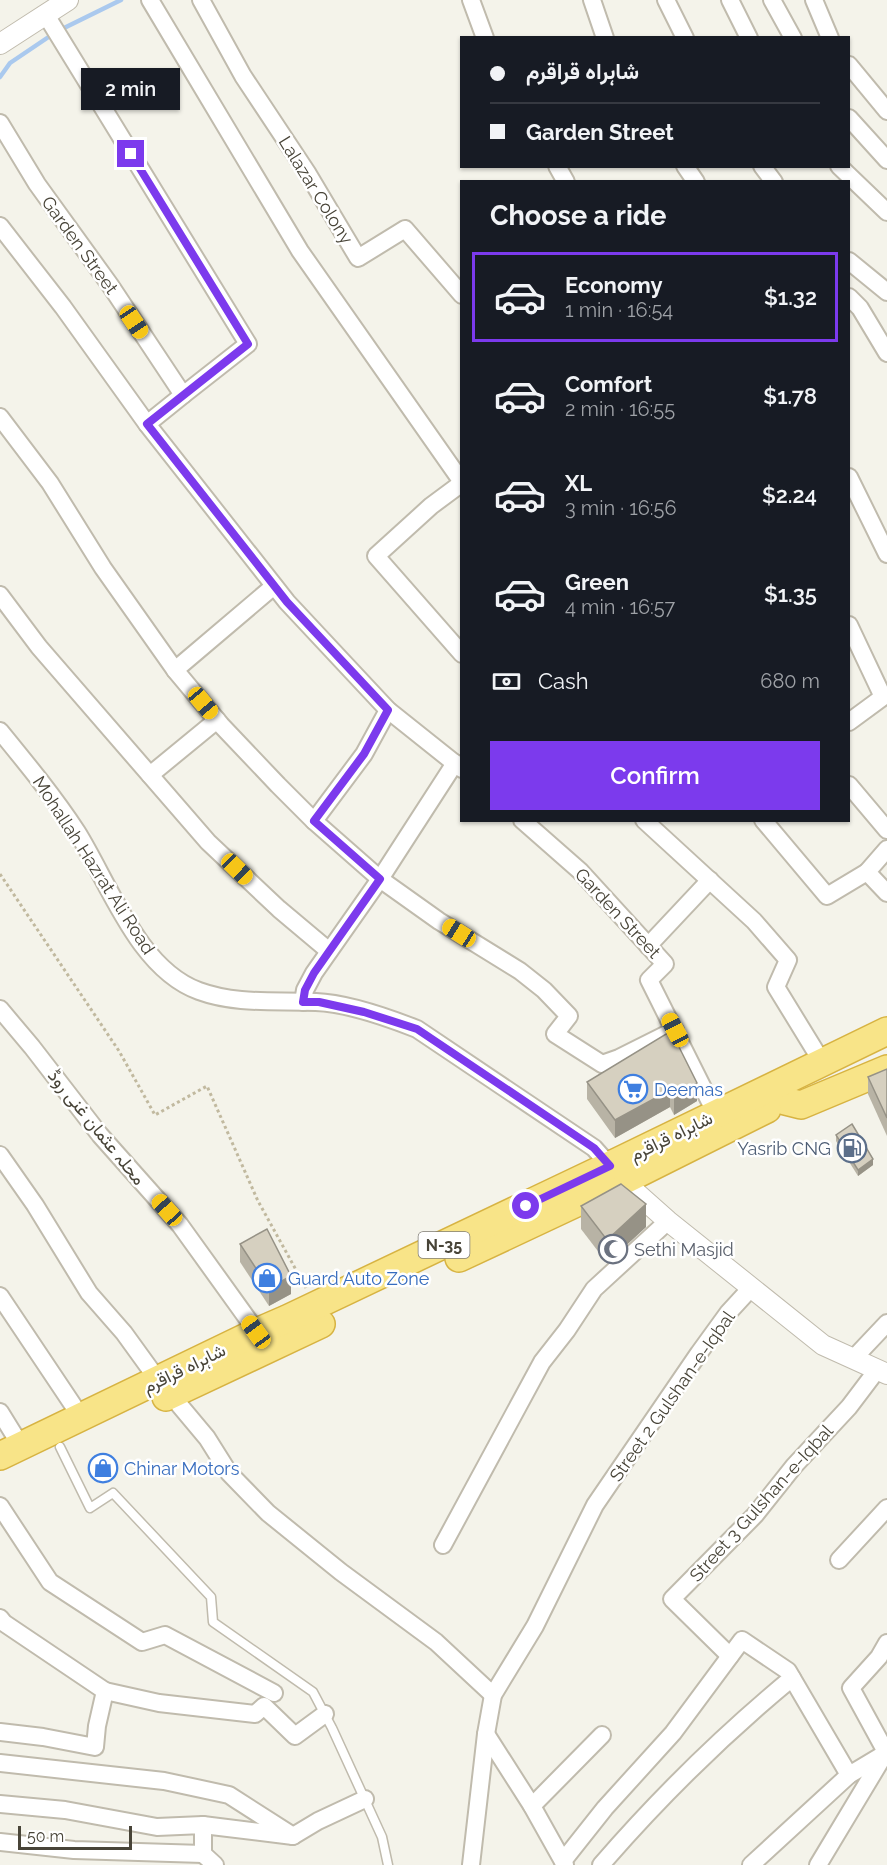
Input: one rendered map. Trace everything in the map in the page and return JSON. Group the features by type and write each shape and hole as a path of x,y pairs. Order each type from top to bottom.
{"highway":[{"name":"شاہراہ قراقرم","path":"10,1451 81,1417 164,1388 616,1173 716,1114 887,1031"},
{"name":"شاہراہ قراقرم","path":"0,1476 60,1447 256,1332 785,1101 887,1051"},
{"path":"785,1101 801,1105 887,1069"}],"street":[{"path":"0,44 68,0"},
{"path":"150,0 300,251 460,480"},
{"name":"Lalazar Colony","path":"201,0 243,76 308,174 358,258 405,229 460,293"},
{"path":"471,0 484,36"},
{"path":"592,0 604,36"},
{"path":"666,0 684,36"},
{"path":"730,0 748,36"},
{"path":"772,0 792,36"},
{"path":"814,0 829,36"},
{"path":"46,15 248,344 147,424"},
{"path":"850,66 887,111"},
{"path":"850,119 887,160"},
{"name":"Garden Street","path":"0,123 37,184 110,285 183,395"},
{"path":"840,168 887,212"},
{"path":"0,226 63,307 147,424 274,586 388,710 459,766 329,951 305,990 303,1002"},
{"path":"852,263 887,292"},
{"path":"850,298 860,308 887,353"},
{"path":"0,417 51,483 103,568 175,670 217,720 314,821 380,879 439,921 520,971 544,990 568,1016 555,1034 602,1064 675,1030"},
{"path":"850,479 887,554"},
{"path":"460,484 430,506 376,556 460,652"},
{"path":"175,670 274,586"},
{"path":"0,595 39,646 208,842 279,909 329,951"},
{"path":"850,627 883,697 850,721"},
{"path":"314,821 364,754 388,710"},
{"path":"150,776 217,720"},
{"name":"Mohallah Hazrat Ali Road","path":"0,731 71,824 108,890 145,948 181,982 199,991 241,1001 319,1002 364,1012 417,1029 594,1148 616,1173"},
{"path":"850,786 887,830"},
{"name":"Garden Street","path":"524,822 580,871 665,964 649,980 716,1114"},
{"path":"646,822 754,921 788,960 776,987 822,1062"},
{"path":"765,822 827,896 867,872 887,849"},
{"path":"867,872 887,893"},
{"path":"648,946 710,880"},
{"name":"محلہ عثمان غنی روڈ","path":"0,1009 100,1135 180,1226 256,1332"},
{"path":"0,1155 35,1205 89,1293 124,1332 164,1388 207,1438 229,1473 268,1513 375,1598 436,1642 493,1695 486,1734 471,1865"},
{"path":"616,1173 668,1221 823,1346 882,1372"},
{"path":"443,1545 542,1362 594,1289 668,1221"},
{"name":"Street 2 Gulshan-e-Iqbal","path":"493,1695 535,1626 595,1505 699,1353 728,1313 751,1288"},
{"path":"0,1296 81,1417"},
{"path":"853,1359 887,1323"},
{"name":"Street 3 Gulshan-e-Iqbal","path":"730,1656 672,1599 755,1515 794,1466 882,1372"},
{"path":"0,1412 10,1451"},
{"path":"0,1506 50,1582 142,1642 165,1635 274,1693"},
{"path":"838,1560 887,1508"},
{"path":"0,1618 4,1623 105,1691 159,1703 255,1714 264,1706 295,1736 325,1714"},
{"path":"486,1734 532,1806 564,1863 605,1808 673,1733 742,1640 788,1671 849,1775"},
{"path":"886,1752 851,1688 879,1657 887,1643"},
{"path":"601,1865 646,1813 758,1706 792,1678"},
{"path":"0,1732 43,1737 94,1747 105,1691"},
{"path":"532,1806 602,1734"},
{"path":"751,1865 849,1775 886,1752"},
{"path":"818,1865 886,1752"},
{"path":"0,1763 164,1781 229,1796 293,1836"},
{"path":"0,1804 65,1810 157,1827 202,1825 293,1836 318,1821 365,1799"},
{"path":"0,1842 74,1850 209,1859 202,1825"}],"lane":[{"path":"60,1447 90,1508 113,1493 211,1597 213,1622 313,1692 382,1837 388,1865"}],"path":[{"path":"0,874 119,1051 155,1115 207,1086 258,1201 316,1305"}],"building":[{"path":"671,1031 697,1083 674,1097 670,1090 615,1120 587,1082"},
{"path":"887,1069 887,1118 868,1077"},
{"path":"852,1124 873,1159 858,1170 836,1135"},
{"path":"621,1184 646,1204 607,1240 581,1206"},
{"path":"267,1229 291,1276 269,1288 240,1244"}],"waterway":[{"path":"60,30 121,0"},
{"path":"0,77 10,63 53,34"}],"place":[{"name":"Deemas","path":"633,1089"},
{"name":"Yasrib CNG","path":"852,1148"},
{"name":"Sethi Masjid","path":"613,1249"},
{"name":"Guard Auto Zone","path":"267,1278"},
{"name":"Chinar Motors","path":"103,1468"}],"route":[{"path":"131,154 248,344 147,424 287,602 388,710 364,754 314,821 380,879 314,973 305,990 303,1002 319,1002 364,1012 417,1029 594,1148 610,1166 526,1206"}]}
